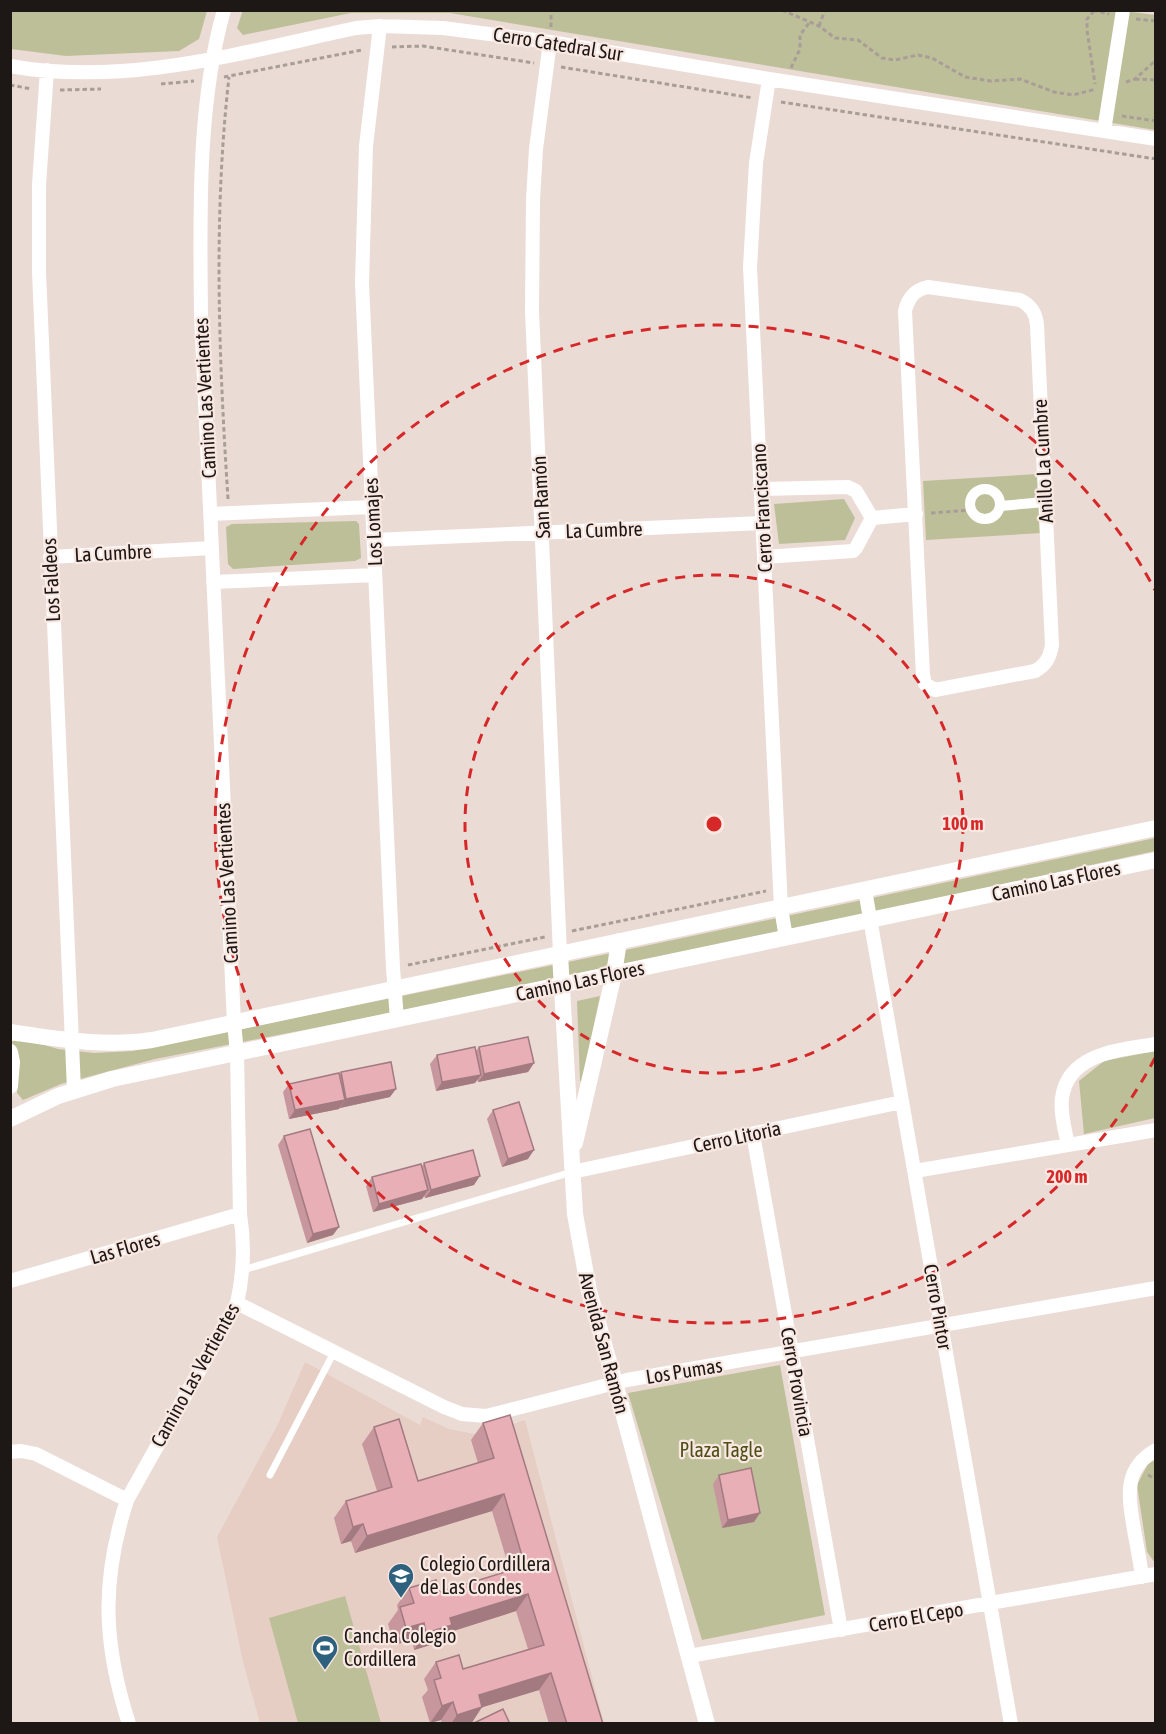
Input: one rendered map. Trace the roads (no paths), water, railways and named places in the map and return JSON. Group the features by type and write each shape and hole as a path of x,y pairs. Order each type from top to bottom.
{"street":[{"name":"Camino Las Vertientes","path":"129,1724 117,1689 112,1661 107,1605 112,1552 127,1500 237,1303 243,1270 237,1053 203,380 200,260 205,140 212,60 224,10"},
{"path":"1104,131 1123,10"},
{"name":"Cerro Catedral Sur","path":"10,66 47,70 120,70 212,60 356,28 380,26 443,28 550,42 769,79 1155,139"},
{"name":"Los Lomajes","path":"380,26 366,146 362,283 397,1019"},
{"name":"San Ramón","path":"550,42 536,149 532,311 560,954"},
{"name":"Los Faldeos","path":"47,70 39,185 39,272 74,1090"},
{"name":"Cerro Franciscano","path":"769,79 756,163 750,267 781,908 786,938"},
{"name":"Anillo La Cumbre","path":"928,287 1020,300 1026,303 1035,312 1037,325 1052,645 1049,658 1041,668 939,690 928,687 923,675 916,514 905,311 910,297 915,292 928,287"},
{"path":"761,489 848,487 856,491 872,518"},
{"path":"982,489 993,490 997,494 1000,506 995,515 985,519 976,516 971,510 971,496 982,489"},
{"path":"1000,506 1045,502"},
{"path":"210,514 372,507"},
{"path":"872,518 916,514"},
{"path":"764,557 853,551 872,518"},
{"name":"La Cumbre","path":"374,540 762,524"},
{"name":"La Cumbre","path":"50,556 212,548"},
{"path":"213,582 375,574"},
{"name":"Camino Las Flores","path":"10,1032 72,1041 134,1043 1155,828"},
{"name":"Camino Las Flores","path":"10,1119 74,1090 112,1079 1155,860"},
{"name":"Cerro Pintor","path":"864,890 1011,1724"},
{"path":"571,1165 614,974 618,941"},
{"name":"Avenida San Ramón","path":"560,954 571,1165 582,1263 707,1724"},
{"path":"1068,1145 1062,1107 1063,1097 1070,1078 1076,1071 1093,1058 1103,1054 1155,1044"},
{"path":"10,1052 12,1062 10,1086"},
{"name":"Cerro Litoria","path":"571,1165 753,1134 902,1102"},
{"path":"915,1171 1155,1130"},
{"name":"Cerro Provincia","path":"753,1134 841,1630"},
{"name":"Las Flores","path":"10,1281 240,1214"},
{"name":"Los Pumas","path":"237,1303 444,1407 472,1416 499,1414 615,1383 1155,1288"},
{"name":"Cerro El Cepo","path":"689,1656 1149,1576 1129,1493 1132,1475 1136,1468 1155,1450"},
{"path":"10,1452 21,1451 36,1454 127,1500"}],"lane":[{"path":"243,1270 571,1165"},
{"path":"270,1475 334,1352"}],"place":[{"name":"Colegio Cordillera de Las Condes","path":"401,1599"},
{"name":"Cancha Colegio Cordillera","path":"325,1671"}],"park label":[{"name":"Plaza Tagle","path":"721,1450"}]}
